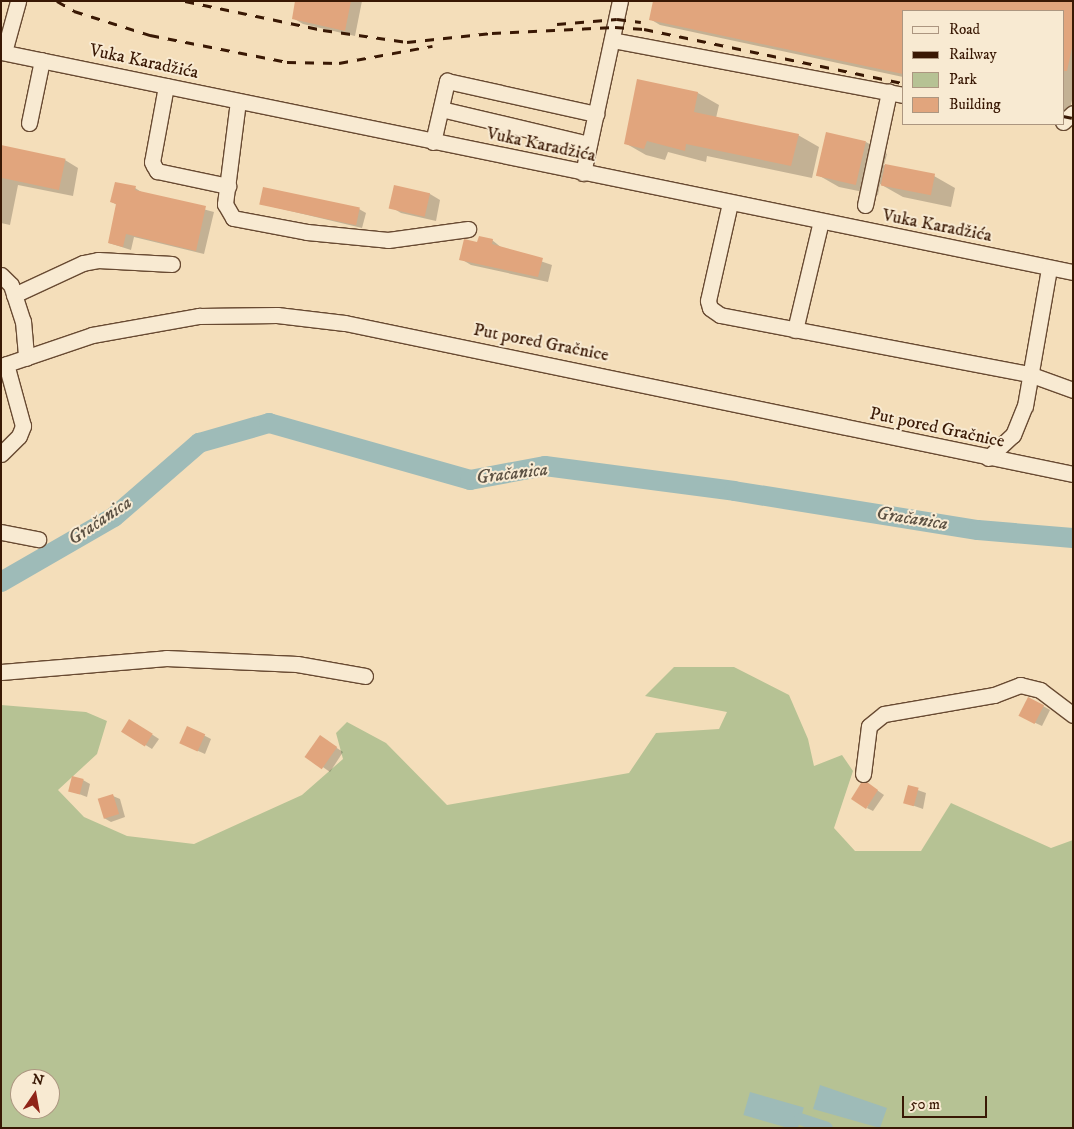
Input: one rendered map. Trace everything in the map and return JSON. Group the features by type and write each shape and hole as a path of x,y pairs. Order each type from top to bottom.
{"street":[{"path":"3,52 18,1"},
{"path":"583,173 620,1"},
{"path":"612,40 896,94 866,205"},
{"name":"Vuka Karadžića","path":"3,52 583,173 1073,272"},
{"path":"29,123 42,60"},
{"path":"433,142 447,81 596,114"},
{"path":"166,86 152,162 157,171 228,186"},
{"path":"238,101 225,204 234,218 241,221 307,232 388,240 468,229"},
{"path":"441,109 589,144"},
{"path":"730,203 709,291 710,308 720,315 1028,374 1073,390"},
{"path":"795,330 821,221"},
{"path":"14,295 83,263 98,260 172,264"},
{"path":"988,458 1013,434 1025,406 1028,374 1049,268"},
{"path":"1,275 11,285 23,321 26,358"},
{"name":"Put pored Gračnice","path":"4,365 92,336 199,316 277,315 355,325 988,458 1073,474"},
{"path":"1,454 19,436 23,426 4,365"},
{"path":"1,532 38,539"},
{"path":"1,672 166,658 297,664 364,676"},
{"path":"863,774 870,726 884,714 994,695 1020,685 1040,690 1073,716"}],"green space":[{"path":"674,667 734,667 789,695 808,739 814,766 842,755 853,771 834,828 855,851 921,851 951,803 1051,848 1073,840 1073,1128 1,1128 1,705 86,712 107,721 97,754 58,790 84,817 127,836 194,844 302,795 343,759 336,733 347,722 386,743 447,805 629,773 656,733 719,729 727,712 645,696"}],"water":[{"path":"820,1085 887,1108 880,1128 813,1109"},
{"path":"750,1092 804,1107 798,1128 788,1128 743,1115"}],"building":[{"path":"295,1 351,1 345,31 292,19"},
{"path":"653,1 1073,1 1073,43 1067,71 1064,71 1064,10 902,10 902,74 649,20"},
{"path":"637,79 698,92 694,112 799,134 791,166 686,144 685,151 647,141 644,149 624,144"},
{"path":"826,132 866,141 856,185 816,176"},
{"path":"1,145 66,159 59,190 1,178"},
{"path":"885,164 935,174 931,195 881,186"},
{"path":"115,182 136,186 135,190 206,206 196,251 126,234 123,247 108,243 116,204 110,202"},
{"path":"394,185 430,193 425,217 389,208"},
{"path":"263,187 360,208 356,225 259,205"},
{"path":"479,236 493,239 492,244 543,258 538,277 459,260 464,239 477,242"},
{"path":"1028,697 1044,705 1035,724 1018,716"},
{"path":"129,719 153,734 145,747 121,732"},
{"path":"187,726 205,734 198,751 179,743"},
{"path":"320,735 337,747 322,769 305,757"},
{"path":"72,776 84,779 80,794 68,792"},
{"path":"867,782 878,790 866,809 851,799 861,783"},
{"path":"908,785 919,788 914,806 903,803"},
{"path":"113,794 119,814 104,819 98,799"}],"waterway":[{"name":"Gračanica","path":"1,582 114,517 199,443 269,423 470,480 545,466 734,491 978,530 1073,538"},
{"path":"800,1119 827,1128"}],"railway":[{"path":"57,1 74,11 150,35 287,62 339,63 432,46"},
{"path":"185,1 323,30 407,42 492,33 615,27 644,29 902,83"},
{"path":"557,24 617,19 641,22"},
{"path":"1064,116 1073,118"}]}
